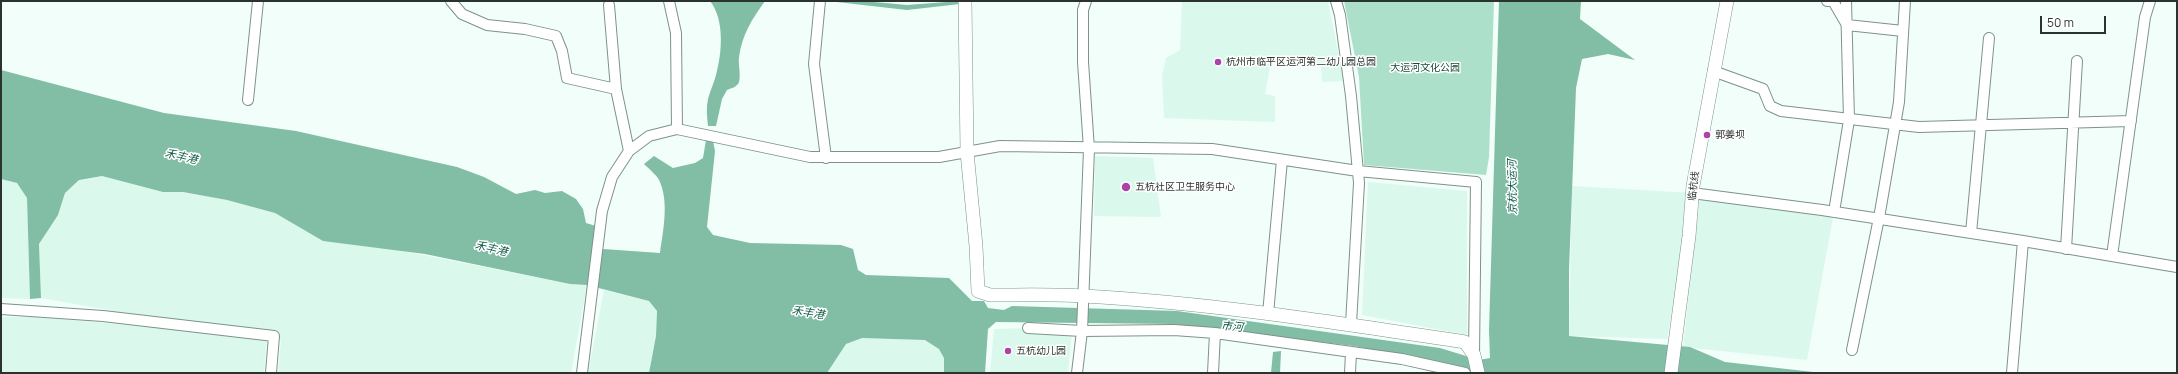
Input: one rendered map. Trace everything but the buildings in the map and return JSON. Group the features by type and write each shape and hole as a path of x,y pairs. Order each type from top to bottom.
{"street":[{"path":"248,100 258,1"},
{"path":"451,1 462,14 487,25 556,36 562,51 567,78 616,89"},
{"path":"670,1 676,33 676,129"},
{"path":"820,1 814,64 826,158"},
{"path":"965,1 967,152 976,246 978,291 990,295 1083,296 1268,314 1351,324 1465,342 1474,354"},
{"path":"1077,373 1082,330 1089,149 1083,62 1083,10 1086,1"},
{"path":"1336,1 1340,15 1351,96 1358,171 1357,231 1351,324"},
{"name":"临杭线","path":"1671,373 1689,236 1692,193 1713,71 1727,1"},
{"path":"1827,1 1833,1 1847,25"},
{"path":"1834,212 1849,120 1846,1"},
{"path":"1852,350 1879,218 1899,102 1905,1"},
{"path":"2112,256 2145,17 2150,1"},
{"path":"610,5 616,89 629,151"},
{"path":"1847,25 1903,31"},
{"path":"1971,233 1989,38"},
{"path":"2066,248 2077,61"},
{"path":"1713,71 1763,89 1770,106 1781,111 1849,120 1919,127 2131,121"},
{"path":"582,373 602,210 612,177 629,151 649,136 676,129 810,157 939,157 1000,146 1089,149 1212,149 1358,171 1476,182 1474,354 1478,373"},
{"path":"1268,314 1282,160"},
{"path":"1692,193 1879,218 2177,267"},
{"path":"2012,373 2023,241"},
{"path":"1,309 103,316 274,336 271,373"},
{"path":"1028,328 1082,330 1174,330 1215,333 1402,359 1465,373"},
{"path":"1213,373 1215,333"},
{"path":"1350,373 1351,353"}],"shaded area":[{"name":"杭州市临平区运河第二幼儿园总园","path":"1182,1 1328,1 1344,81 1322,82 1321,63 1271,62 1265,94 1275,96 1275,122 1164,118 1162,75 1166,58 1180,50"},
{"name":"五杭社区卫生服务中心","path":"1095,156 1153,158 1161,217 1094,216"},
{"path":"102,176 163,192 183,192 227,200 275,213 318,238 403,251 570,284 587,285 571,373 278,373 281,340 267,338 264,373 1,373 1,317 40,317 260,337 41,298 39,244 58,215 65,193 79,180"},
{"path":"1,179 17,183 27,198 30,299 1,298"},
{"path":"1368,182 1467,191 1467,335 1362,315"},
{"path":"1572,186 1692,193 1667,339 1569,336"},
{"path":"1700,194 1834,212 1807,360 1683,347"},
{"path":"604,290 649,301 657,311 656,336 649,373 588,373"},
{"path":"1028,328 1072,330 1068,373 990,373 994,329"},
{"path":"862,338 925,340 939,348 944,358 944,373 827,373 846,344"}],"green space":[{"name":"大运河文化公园","path":"1344,1 1494,1 1489,157 1486,175 1364,165 1359,77"}],"water":[{"path":"710,1 765,1 745,34 739,57 739,82 736,86 727,90 722,99 716,126 708,126 707,106 720,57 721,37 718,17"},
{"path":"828,1 863,1 907,5 960,1 960,4 907,10"},
{"path":"1499,1 1581,1 1580,19 1635,60 1608,54 1582,59 1576,88 1569,269 1569,336 1690,347 1725,362 1822,373 1478,373 1449,365 1354,346 1172,324 996,322 988,329 985,373 944,373 944,358 939,349 925,340 862,338 846,344 827,373 649,373 656,336 657,311 649,301 587,285 570,284 425,254 323,241 275,213 227,200 183,192 163,192 102,176 79,180 65,193 58,215 39,244 41,298 30,299 27,198 17,183 1,179 1,70 164,113 296,131 457,167 484,177 516,194 535,190 545,193 562,191 576,199 583,209 586,223 596,226 593,240 603,249 660,253 665,208 663,190 657,177 644,164 654,156 673,168 695,163 703,158 706,140 713,141 715,151 707,227 713,235 750,243 841,245 853,249 858,270 866,275 949,278 972,301 984,301 988,308 1004,310 1012,306 1177,311 1440,348 1479,360 1490,358 1489,330"},
{"path":"1281,351 1280,373 1271,373 1273,352"}],"place":[{"name":"杭州市临平区运河第二幼儿园总园","path":"1218,62"},
{"name":"郭姜坝","path":"1707,135"},
{"name":"五杭社区卫生服务中心","path":"1126,187"},
{"name":"五杭幼儿园","path":"1008,351"}],"water label":[{"name":"禾丰港","path":"181,157"},
{"name":"京杭大运河","path":"1513,187"},
{"name":"禾丰港","path":"491,249"},
{"name":"禾丰港","path":"808,313"},
{"name":"市河","path":"1232,327"}]}
